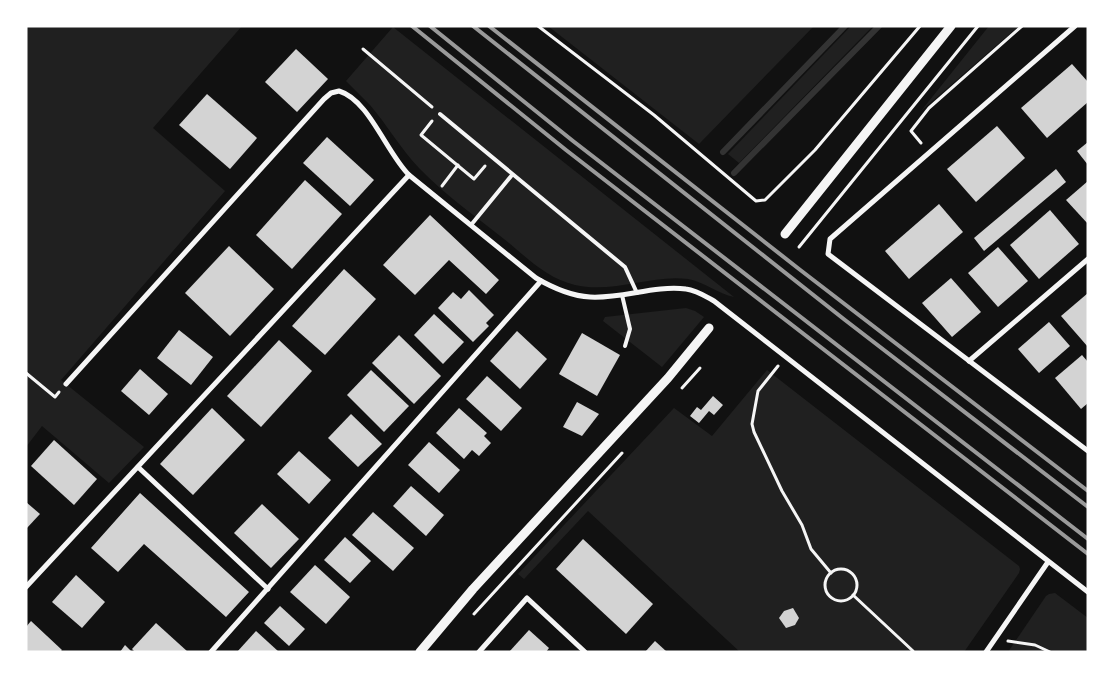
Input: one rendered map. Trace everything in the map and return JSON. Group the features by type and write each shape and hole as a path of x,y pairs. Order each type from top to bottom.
{"street":[{"path":"785,234 951,26"},
{"path":"1075,26 830,239 828,254 1088,451"},
{"path":"66,384 324,98 340,91 359,102 400,165 409,175 541,281 558,289 583,296 608,297 672,288 687,289 700,293 714,301 1088,592"},
{"path":"26,587 409,175"},
{"path":"969,361 1088,259"},
{"path":"211,652 541,281"},
{"path":"420,652 473,589 668,378 710,328"},
{"path":"138,467 268,588"},
{"path":"986,652 1048,562"},
{"path":"479,652 527,598 585,652"}],"lane":[{"path":"439,113 626,267 636,293"},
{"path":"471,225 512,175"},
{"path":"622,295 630,329 625,346"}],"path":[{"path":"538,26 654,116 756,201 765,200 815,150 920,26"},
{"path":"799,247 978,26"},
{"path":"930,152 911,132 929,108 1022,26"},
{"path":"363,49 439,113 421,135 474,179 492,158"},
{"path":"434,196 458,165"},
{"path":"784,357 758,390 752,424 764,455 802,524 811,549 831,573"},
{"path":"680,390 700,368"},
{"path":"26,373 55,397 66,384"},
{"path":"474,614 627,448"},
{"path":"841,570 850,572 856,581 856,591 853,595 844,601 830,596 827,592 826,582 831,573 841,570"},
{"path":"853,595 912,652"},
{"path":"994,639 1035,645 1050,652"}],"shaded area":[{"path":"26,26 242,26 153,128 225,191 61,380 144,447 109,483 42,426 26,447"},
{"path":"548,26 814,26 699,144"},
{"path":"851,26 873,26 739,163 728,154"},
{"path":"989,26 1019,26 921,111"},
{"path":"393,27 734,297 688,279 660,279 604,287 589,287 566,282 548,274 451,198 419,168 370,105 346,81"},
{"path":"686,308 704,317 662,367 603,321 605,317"},
{"path":"767,370 1019,566 1019,573 964,652 740,652 588,511 524,579 518,574 674,408 712,436"},
{"path":"1055,593 1088,618 1088,652 1008,652 1046,596"}],"building":[{"path":"296,49 328,79 297,112 265,82"},
{"path":"1072,64 1088,82 1088,102 1047,138 1021,108"},
{"path":"207,94 257,138 230,169 179,125"},
{"path":"997,126 1025,158 976,202 947,169"},
{"path":"327,137 374,180 350,206 303,163"},
{"path":"1088,142 1088,165 1077,151"},
{"path":"1056,169 1066,182 984,251 974,238"},
{"path":"305,180 342,214 292,269 256,235"},
{"path":"1088,181 1088,224 1066,200"},
{"path":"939,204 963,232 909,279 885,251"},
{"path":"1050,210 1079,244 1039,279 1010,245"},
{"path":"430,215 499,280 486,294 449,260 415,295 383,265"},
{"path":"229,246 274,289 230,336 185,293"},
{"path":"998,247 1028,281 998,307 968,273"},
{"path":"344,269 376,299 325,355 292,326"},
{"path":"951,278 981,312 952,337 922,303"},
{"path":"469,290 494,315 486,323 489,326 473,342 438,308 453,292 461,299"},
{"path":"1088,293 1088,347 1061,316"},
{"path":"434,314 464,342 443,364 414,335"},
{"path":"1049,322 1070,346 1039,373 1018,349"},
{"path":"179,330 213,357 191,385 157,358"},
{"path":"517,331 547,359 520,389 490,361"},
{"path":"582,333 620,355 597,396 559,374"},
{"path":"399,335 441,376 414,404 372,363"},
{"path":"279,340 312,371 261,427 227,396"},
{"path":"1082,355 1088,362 1088,403 1081,409 1055,378"},
{"path":"140,369 168,394 149,415 121,391"},
{"path":"371,370 409,406 384,432 347,395"},
{"path":"487,376 522,408 501,431 466,399"},
{"path":"713,396 723,405 714,415 709,411 699,423 690,416 697,407 701,410"},
{"path":"577,402 599,414 582,436 563,427"},
{"path":"212,408 245,440 193,495 160,464"},
{"path":"459,408 487,433 484,436 491,443 479,456 472,450 464,459 436,433"},
{"path":"351,414 382,444 358,467 328,438"},
{"path":"54,440 97,479 74,505 31,466"},
{"path":"429,442 460,470 439,493 408,465"},
{"path":"299,451 331,480 309,504 277,474"},
{"path":"411,486 444,515 426,536 393,506"},
{"path":"140,493 249,592 226,617 144,544 118,572 91,548"},
{"path":"26,502 40,514 26,529"},
{"path":"262,504 299,539 271,568 234,533"},
{"path":"373,512 414,548 393,571 352,535"},
{"path":"345,537 371,561 350,583 324,560"},
{"path":"583,539 653,604 626,634 556,569"},
{"path":"315,565 350,597 326,624 290,592"},
{"path":"76,575 105,602 82,628 52,602"},
{"path":"280,606 305,629 289,646 264,623"},
{"path":"793,608 799,618 795,625 786,628 779,618 784,611"},
{"path":"31,621 62,650 60,652 26,652 26,627"},
{"path":"156,623 188,652 135,652 132,649"},
{"path":"529,630 549,648 546,652 509,652"},
{"path":"256,631 279,652 237,652"},
{"path":"655,641 667,652 645,652"},
{"path":"125,645 132,652 120,652"}],"waterway":[{"path":"723,152 845,26"},
{"path":"734,173 879,26"}],"railway":[{"path":"412,26 566,150 1088,554"},
{"path":"430,26 573,141 1088,539"},
{"path":"473,26 845,320 1088,507"},
{"path":"489,26 799,269 1088,491"}]}
